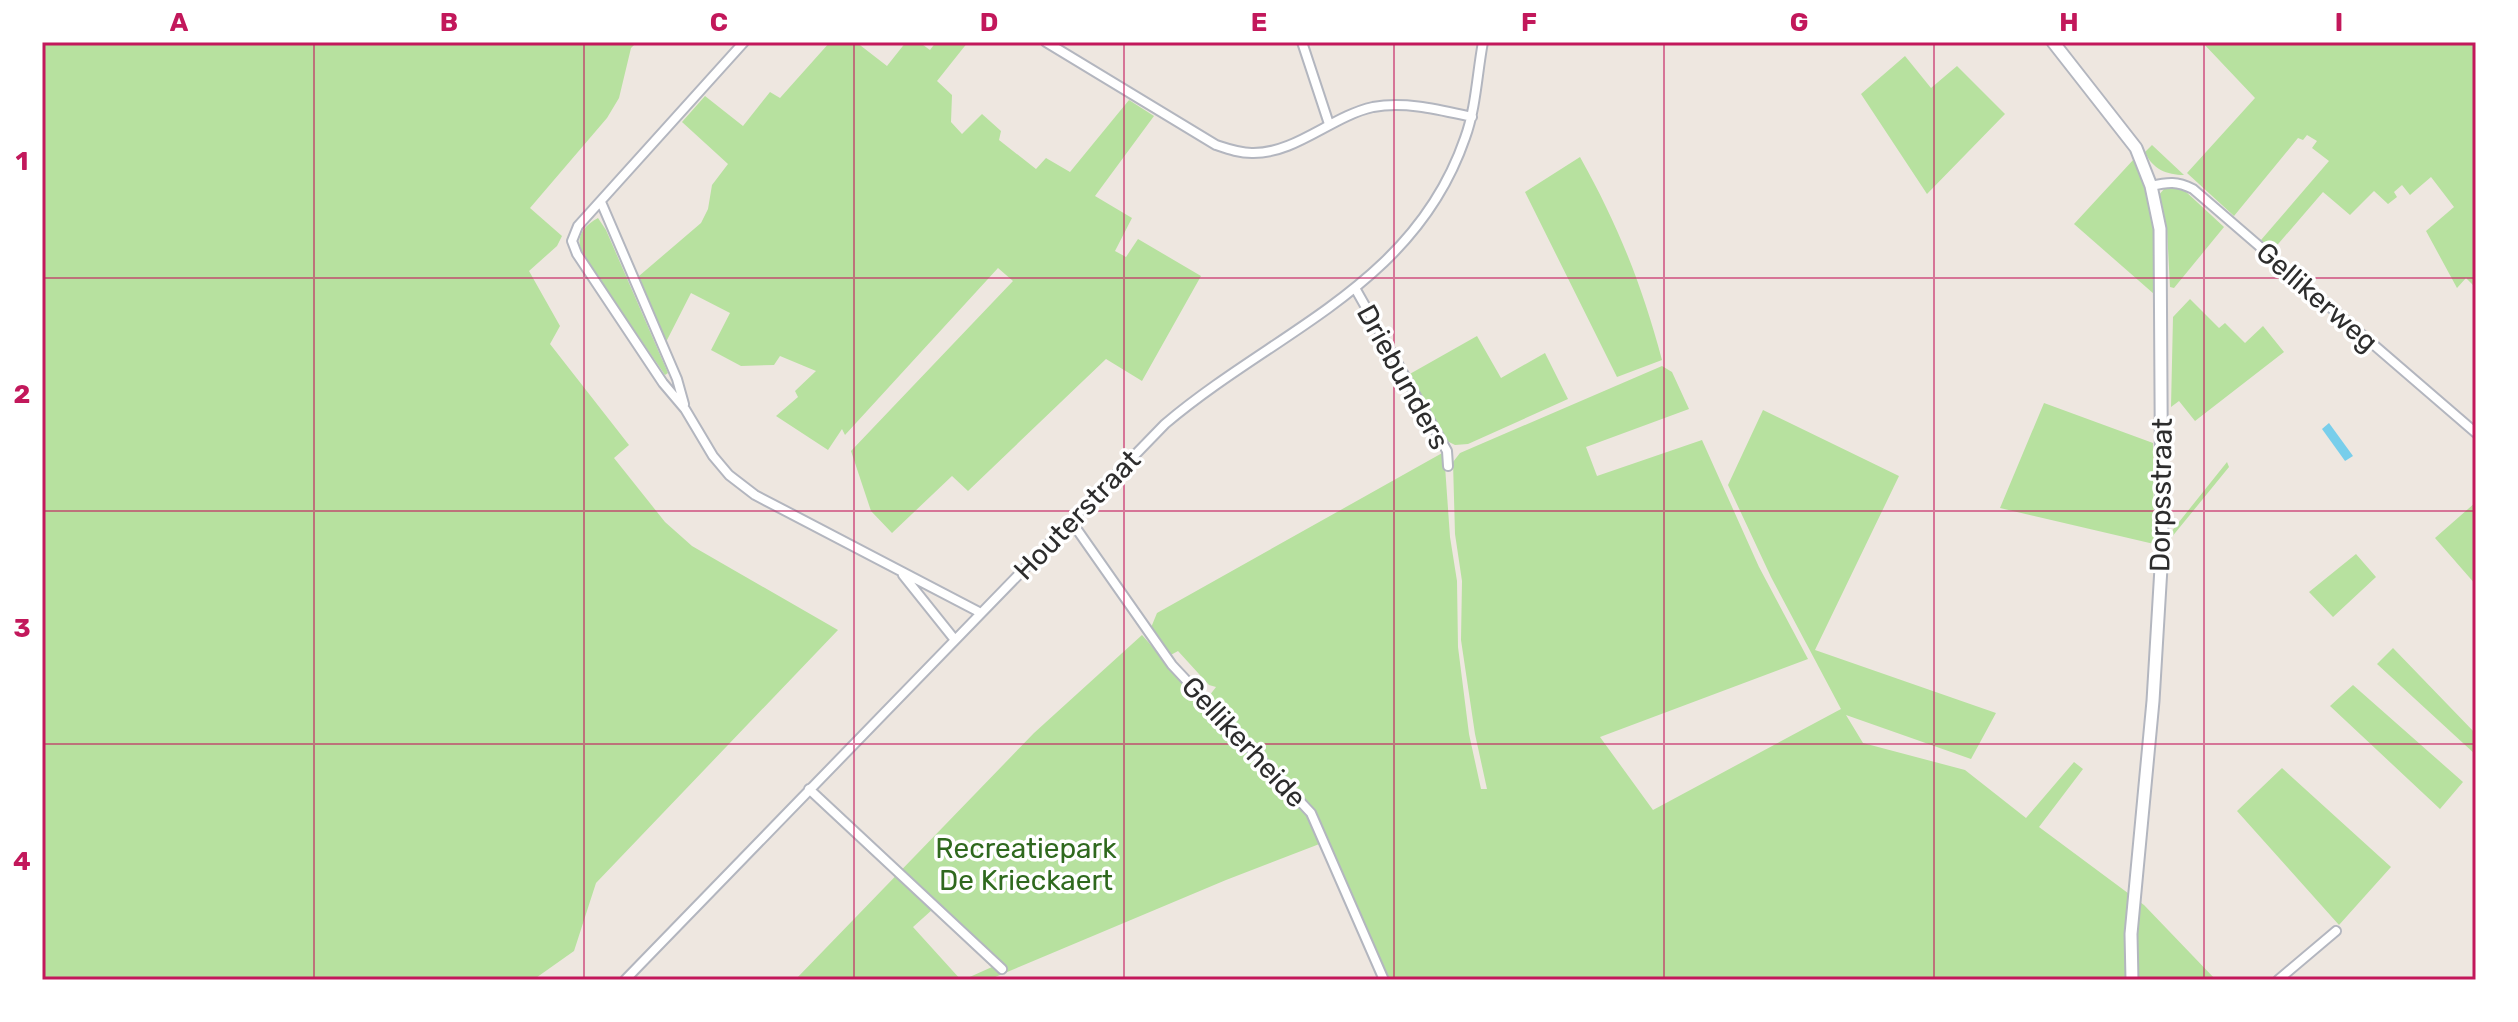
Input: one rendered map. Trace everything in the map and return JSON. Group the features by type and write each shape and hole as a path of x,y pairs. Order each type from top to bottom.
{"street":[{"path":"744,42 578,226 572,241 577,254 663,383 685,409 713,456 729,475 755,495 981,613"},
{"path":"1046,42 1216,145 1237,152 1265,152 1285,146 1353,112 1377,107 1401,105 1472,117"},
{"path":"1302,42 1329,124"},
{"name":"Houterstraat","path":"625,980 1165,424 1387,262 1423,220 1440,195 1456,162 1472,117 1483,42"},
{"name":"Dorpsstraat","path":"2053,42 2136,148 2151,186 2160,229 2162,551 2153,701 2131,934 2132,980"},
{"name":"Gellikerweg","path":"2151,186 2169,181 2180,182 2193,189 2476,433"},
{"path":"601,202 677,379 685,409"},
{"name":"Driebunders","path":"1355,288 1447,451 1448,466"},
{"name":"Gellikerheide","path":"1071,521 1172,665 1311,813 1384,980"},
{"path":"900,571 955,640"},
{"path":"809,789 1002,969"},
{"path":"2281,979 2336,931"}],"green space":[{"path":"42,42 637,42 631,48 619,98 607,118 530,208 562,236 557,246 529,271 560,326 550,344 629,445 614,458 665,522 692,546 838,630 596,883 574,951 533,980 42,980"},
{"path":"830,42 856,42 887,66 906,42 919,42 930,50 936,42 968,42 937,81 952,95 951,122 962,134 982,114 1001,131 999,140 1036,169 1046,158 1070,172 1129,100 1154,116 1095,196 1132,218 1115,251 1126,257 1138,239 1201,276 1142,381 1106,359 968,491 952,476 892,533 871,511 851,451 1013,281 998,268 845,435 842,429 828,450 776,416 798,397 795,391 816,371 780,356 774,365 741,366 711,350 730,313 691,293 665,344 639,276 701,223 708,209 712,185 728,164 682,122 705,96 743,126 770,92 780,98"},
{"path":"2202,42 2476,42 2476,288 2466,278 2457,288 2426,231 2454,207 2431,177 2410,195 2402,185 2394,192 2397,197 2388,204 2374,191 2350,215 2323,192 2273,250 2261,240 2329,161 2312,148 2317,141 2307,135 2303,140 2298,138 2234,216 2187,173 2255,98"},
{"path":"1905,56 1931,88 1957,66 2005,114 1927,194 1861,94"},
{"path":"2152,145 2184,175 2156,167 2145,152"},
{"path":"1580,157 1628,256 1662,360 1617,377 1525,192"},
{"path":"2134,159 2156,242 2154,294 2074,224"},
{"path":"2176,187 2184,190 2224,227 2174,288 2170,287 2167,229 2158,196 2164,189"},
{"path":"598,218 668,373 665,375 584,257 580,245 581,234"},
{"path":"2190,299 2219,328 2225,323 2245,343 2263,326 2284,352 2195,421 2179,401 2171,407 2173,317"},
{"path":"1477,336 1501,378 1545,353 1568,399 1468,444 1455,445 1447,441 1408,375"},
{"name":"Recreatiepark De Krieckaert","path":"1662,366 1672,372 1689,409 1586,447 1597,476 1702,440 1759,567 1808,659 1600,737 1653,810 1841,709 1771,577 1728,485 1763,410 1899,476 1815,650 1996,713 1971,759 1846,715 1863,743 1965,770 2026,818 2074,762 2083,769 2039,827 2144,905 2216,980 1379,980 1322,843 988,980 963,980 992,967 933,909 913,927 961,980 795,980 1034,733 1142,635 1203,704 1216,687 1209,685 1178,651 1169,656 1150,630 1157,613 1444,452 1450,537 1457,581 1458,647 1469,734 1481,789 1487,789 1461,640 1462,581 1455,534 1453,462 1460,453"},
{"path":"2044,403 2153,443 2154,544 2000,508"},
{"path":"2227,462 2229,467 2171,538 2171,532"},
{"path":"2476,502 2476,585 2435,538"},
{"path":"2356,554 2376,577 2333,617 2309,592"},
{"path":"2393,648 2476,734 2476,755 2377,664"},
{"path":"2353,685 2463,782 2440,809 2330,706"},
{"path":"2282,768 2391,867 2339,925 2237,811"}],"water":[{"path":"2329,423 2353,456 2345,461 2322,429"}]}
